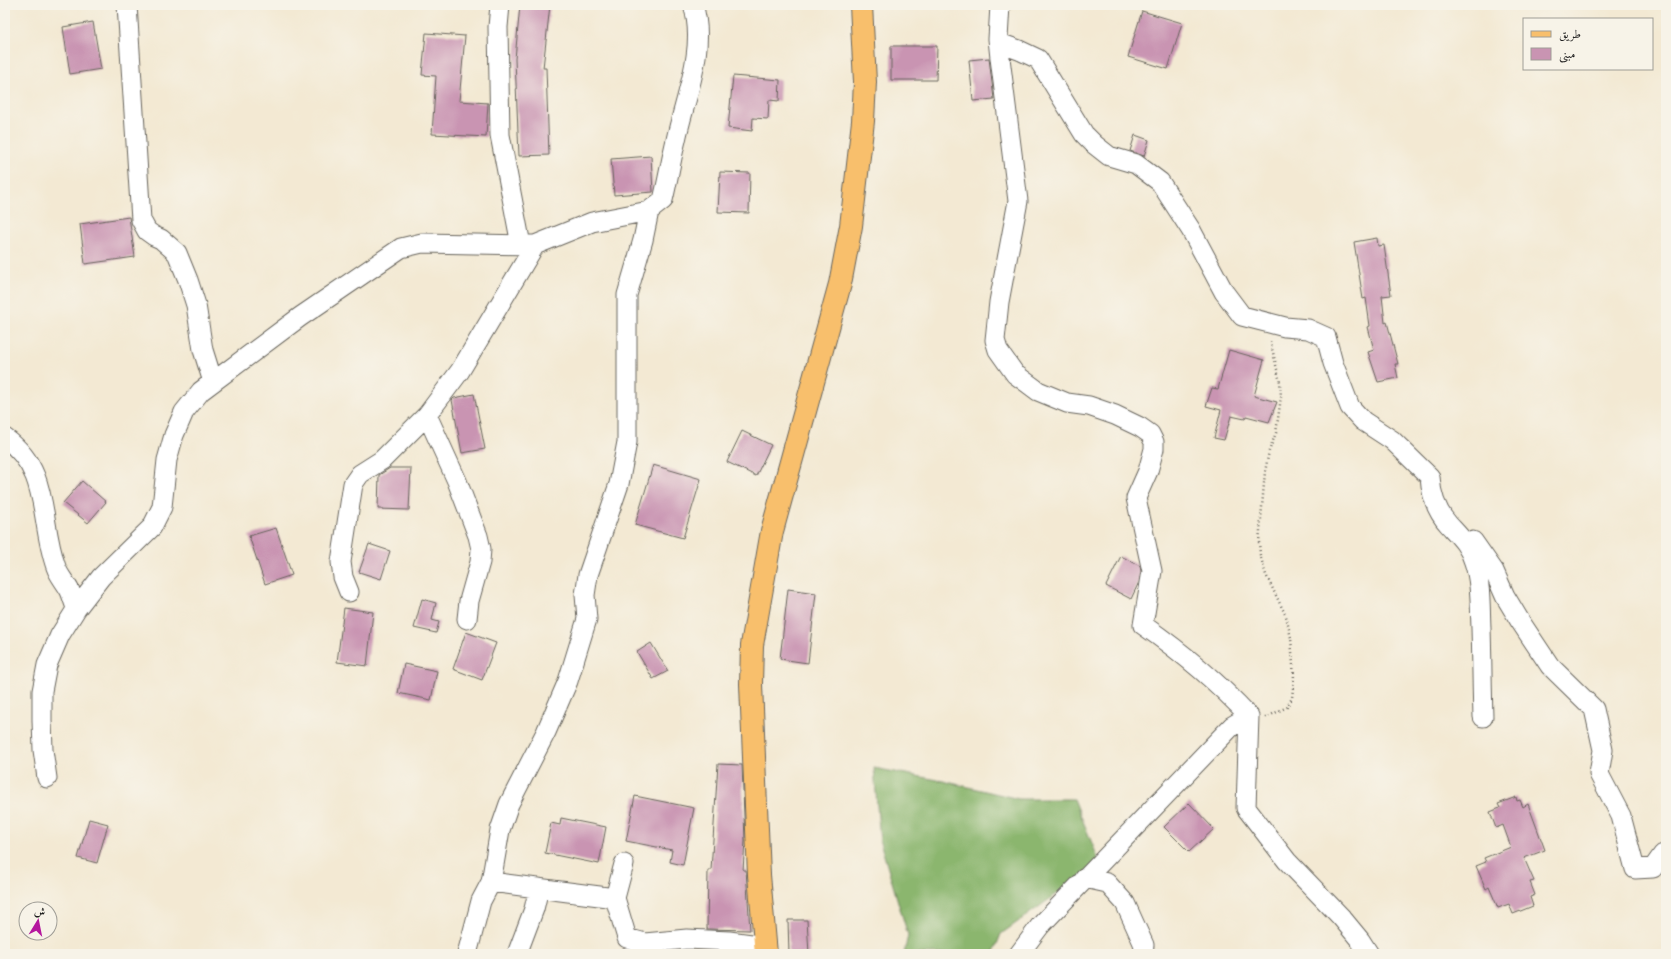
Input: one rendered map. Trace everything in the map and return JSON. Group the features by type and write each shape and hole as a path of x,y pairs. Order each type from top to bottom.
{"main road":[{"path":"766,950 757,822 751,684 752,645 772,531 840,284 851,226 863,113 864,82 861,5"}],"street":[{"path":"127,5 141,220 147,231 161,239 177,253 196,304 204,350 213,382"},
{"path":"348,592 343,577 342,562 353,484 360,474 382,460 427,415 460,371 528,245 500,134 498,27 500,5"},
{"path":"47,778 43,750 42,691 47,665 60,635 76,608 102,576 152,527 162,508 167,460 174,435 184,412 201,391 300,317 401,248 422,243 528,245 592,222 648,211 663,200 691,79 696,50 697,17 693,5"},
{"path":"1000,5 999,43 1018,201 999,302 995,340 998,350 1015,374 1038,391 1067,402 1089,406 1115,415 1150,434 1154,442 1154,449 1148,471 1136,498 1152,571 1143,625 1162,637 1204,671 1223,688 1249,716 1246,808 1287,861 1341,918 1360,940 1369,954"},
{"path":"999,43 1038,59 1084,134 1095,145 1109,156 1136,164 1160,182 1191,230 1206,260 1234,308 1242,316 1285,327 1308,329 1326,337 1332,363 1350,407 1362,422 1392,440 1430,477 1431,491 1439,510 1470,549 1477,580 1480,606 1483,717"},
{"path":"467,954 481,901 491,882 500,830 509,804 546,732 568,681 587,619 585,595 588,575 619,484 626,442 627,295 643,240 648,211"},
{"path":"427,415 457,481 478,536 481,549 480,562 468,601 467,619"},
{"path":"5,438 17,446 27,460 37,480 44,503 44,520 56,568 69,591 76,608"},
{"path":"1453,528 1474,541 1494,571 1505,596 1520,621 1550,666 1594,710 1603,750 1599,774 1621,816 1635,869 1653,868 1663,854"},
{"path":"1019,954 1040,926 1085,878 1232,726 1249,716"},
{"path":"624,864 616,898 627,938 645,943 687,939 729,941 766,950"},
{"path":"1085,878 1107,884 1125,903 1144,944 1143,954"},
{"path":"491,882 616,898"},
{"path":"518,954 534,909 539,888"}],"path":[{"path":"1249,716 1262,719 1267,718 1287,707 1292,698 1294,678 1291,638 1286,616 1266,575 1260,554 1259,542 1265,472 1269,451 1276,433 1281,397 1280,382 1269,338 1257,321"}],"green space":[{"path":"874,768 943,781 1019,799 1074,799 1100,863 1001,934 993,954 904,954 908,935 880,842"}],"building":[{"path":"520,5 550,5 543,68 546,68 549,155 519,156 515,59"},
{"path":"1142,11 1182,23 1168,69 1128,57"},
{"path":"93,22 101,69 70,74 63,27"},
{"path":"426,33 465,36 459,101 488,103 486,137 432,134 436,76 422,75"},
{"path":"891,46 937,46 936,80 891,80"},
{"path":"989,58 994,99 973,101 969,60"},
{"path":"733,76 780,80 779,101 769,100 768,119 753,118 752,131 728,128"},
{"path":"1135,135 1149,140 1144,156 1130,151"},
{"path":"651,156 653,192 614,195 611,159"},
{"path":"720,172 750,173 749,213 718,212"},
{"path":"129,217 135,257 85,264 80,224"},
{"path":"1377,238 1378,246 1384,245 1391,295 1382,296 1385,323 1387,322 1398,364 1395,364 1398,378 1378,382 1368,352 1374,350 1368,327 1370,326 1366,298 1363,299 1354,242"},
{"path":"1229,350 1264,360 1254,396 1277,402 1269,422 1246,416 1245,419 1231,416 1224,440 1214,438 1221,410 1206,406 1212,388 1218,389"},
{"path":"474,394 485,449 462,453 452,400 454,398"},
{"path":"742,431 771,445 756,476 727,462"},
{"path":"653,465 701,479 683,538 635,525"},
{"path":"390,468 411,468 409,510 378,509 379,475"},
{"path":"82,481 106,502 88,523 63,503"},
{"path":"276,528 292,575 265,584 249,536"},
{"path":"369,544 390,551 381,579 359,572"},
{"path":"1121,556 1140,566 1141,571 1139,582 1131,599 1106,586"},
{"path":"788,589 816,593 808,663 780,659"},
{"path":"422,599 436,603 432,620 439,622 436,633 414,628"},
{"path":"344,608 373,612 367,666 337,662"},
{"path":"466,632 496,643 482,680 453,669"},
{"path":"651,643 668,671 653,679 637,652"},
{"path":"404,664 437,671 431,700 398,693"},
{"path":"718,764 742,765 745,841 743,870 746,870 750,930 707,929 708,870 711,870"},
{"path":"635,796 694,808 683,865 670,862 672,850 626,841"},
{"path":"1516,797 1517,801 1520,800 1523,807 1528,804 1545,850 1524,858 1534,881 1530,882 1535,895 1530,897 1533,906 1513,914 1509,904 1498,908 1489,887 1486,889 1476,866 1486,862 1484,858 1511,847 1503,825 1496,828 1490,812 1500,808 1498,804"},
{"path":"1189,803 1214,829 1189,852 1164,827"},
{"path":"561,818 606,827 599,864 545,853 551,823 560,825"},
{"path":"89,819 108,824 97,863 78,858"},
{"path":"788,920 807,920 809,954 789,954"}]}
